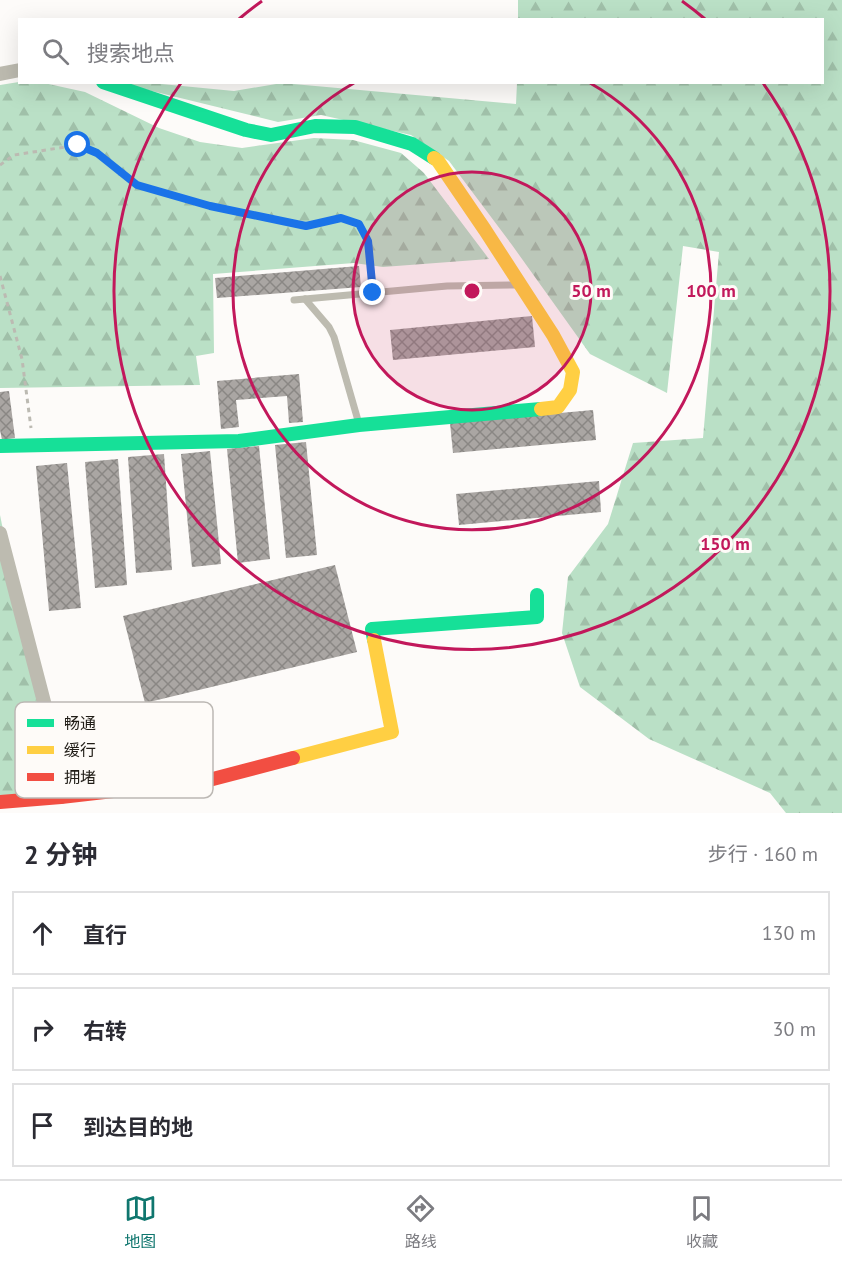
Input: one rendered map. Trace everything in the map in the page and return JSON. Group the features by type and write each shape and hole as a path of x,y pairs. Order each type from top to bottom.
{"street":[{"path":"0,74 18,70"},
{"path":"0,446 239,441 359,425 558,407 570,390 573,372 553,334 438,161 412,144 354,127 315,126 271,135 246,130 109,84"},
{"path":"0,533 44,702"},
{"path":"213,779 392,732 372,629 537,617 537,595"},
{"path":"0,802 49,798"}],"lane":[{"path":"294,300 447,286 521,285"},
{"path":"305,299 329,327 334,337 359,425"}],"path":[{"path":"0,165 14,155 78,145 97,153 137,185 210,206 306,226 341,218 359,224 368,241 373,293"},
{"path":"0,276 22,359 33,445"}],"green space":[{"path":"518,0 842,0 842,813 786,813 770,793 649,739 580,687 562,633 568,577 608,524 633,443 703,438 719,252 683,246 667,393 590,354 449,161 411,135 321,115 278,122 123,84 161,84 234,91 276,84 293,84 516,104 517,84 824,84 824,18 518,18"},
{"path":"18,82 18,84 49,84 85,92 159,128 200,142 242,148 314,138 353,140 401,153 424,173 489,259 383,267 354,263 213,274 214,353 196,356 200,385 0,388 0,85"},
{"path":"0,515 38,702 15,702 15,797 0,798"}],"building":[{"path":"359,266 361,287 217,298 215,278"},
{"path":"532,316 535,347 393,360 390,330"},
{"path":"299,374 303,422 289,423 287,396 236,400 239,427 221,429 217,381"},
{"path":"9,391 15,438 2,440 0,392"},
{"path":"593,410 596,440 453,453 450,423"},
{"path":"306,442 317,555 286,558 275,445"},
{"path":"259,446 270,559 238,563 227,449"},
{"path":"210,451 221,564 192,567 181,454"},
{"path":"164,454 172,570 136,573 128,457"},
{"path":"118,459 127,585 95,588 85,462"},
{"path":"67,463 81,608 49,611 36,466"},
{"path":"599,481 601,512 459,525 456,494"},
{"path":"335,565 357,652 145,702 123,616"}],"traffic: fast":[{"path":"109,84 246,130 271,135 315,126 355,127 412,144 434,158"},
{"path":"0,446 239,441 359,425 541,409"},
{"path":"374,640 372,629 537,617 537,595"}],"traffic: slow":[{"path":"434,158 485,230 553,335 573,372 570,390 558,407 541,409"},
{"path":"293,758 392,732 374,640"}],"traffic: jam":[{"path":"213,779 293,758"},
{"path":"0,802 49,798"}],"route":[{"path":"78,145 97,153 137,185 210,206 306,226 341,218 359,224 368,241 373,293"}]}
